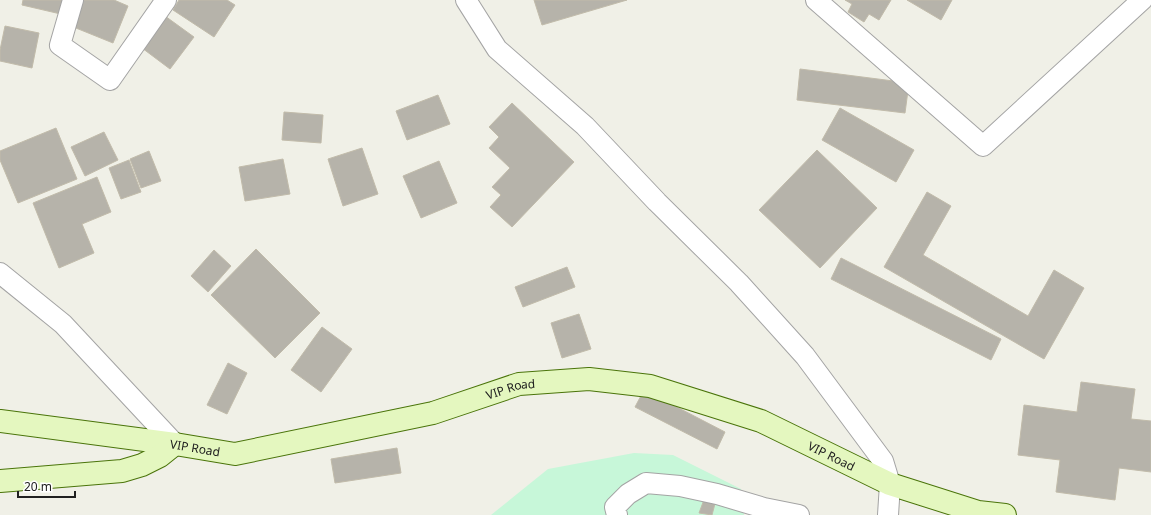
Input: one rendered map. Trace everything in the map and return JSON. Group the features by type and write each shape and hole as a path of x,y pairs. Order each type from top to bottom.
{"main road":[{"name":"VIP Road","path":"0,421 175,444 235,454 433,413 518,384 589,379 650,386 762,421 890,484 978,512 1005,515"},
{"path":"0,481 122,471 142,465 160,456 175,444"}],"street":[{"path":"73,0 60,45 110,80 166,0"},
{"path":"466,0 497,49 585,126 657,202 739,283 805,356 882,461 890,484 888,515"},
{"path":"816,0 983,146 1142,0"},
{"path":"0,273 63,324 175,444"},
{"path":"617,515 615,507 628,494 646,483 687,488 717,494 764,508 799,515"}],"green space":[{"path":"634,453 673,455 741,489 744,515 491,515 548,469"}],"building":[{"path":"23,0 68,0 65,15 22,5"},
{"path":"82,0 114,0 128,6 113,43 71,26"},
{"path":"179,0 227,0 235,5 214,37 173,10"},
{"path":"534,0 627,0 542,25"},
{"path":"845,0 891,0 879,20 869,14 864,22 848,12 852,4"},
{"path":"907,0 952,0 941,20"},
{"path":"165,16 194,37 170,69 138,45"},
{"path":"5,26 39,33 32,68 0,61 0,50"},
{"path":"800,69 909,83 905,113 797,100"},
{"path":"438,95 450,124 407,140 396,111"},
{"path":"512,103 574,162 512,227 490,207 501,195 492,187 510,168 489,148 499,137 489,127"},
{"path":"840,108 914,150 896,182 822,140"},
{"path":"284,112 323,115 321,143 282,140"},
{"path":"56,128 77,179 18,203 0,160 0,151"},
{"path":"104,132 118,160 85,176 71,147"},
{"path":"362,148 378,194 343,206 328,159"},
{"path":"817,150 877,208 820,268 759,210"},
{"path":"149,151 161,181 141,188 130,159"},
{"path":"283,159 290,194 245,201 239,167"},
{"path":"129,160 141,192 121,199 109,168"},
{"path":"439,161 457,203 421,218 403,176"},
{"path":"97,177 111,212 82,224 94,253 59,268 33,203"},
{"path":"927,192 951,206 923,255 1028,316 1054,270 1084,288 1044,359 884,267"},
{"path":"256,249 320,313 275,358 211,295"},
{"path":"214,250 231,266 208,292 191,276"},
{"path":"841,258 1001,339 991,360 831,279"},
{"path":"567,267 575,287 523,307 515,287"},
{"path":"579,314 591,349 562,358 551,323"},
{"path":"322,327 352,349 321,392 291,370"},
{"path":"228,363 247,373 227,414 207,405"},
{"path":"1081,382 1135,389 1131,419 1151,421 1151,472 1119,468 1115,500 1056,492 1060,460 1018,455 1024,405 1077,412"},
{"path":"644,390 725,432 717,449 635,407"},
{"path":"397,448 401,473 335,483 331,459"},
{"path":"705,497 716,500 712,515 699,513"}]}
